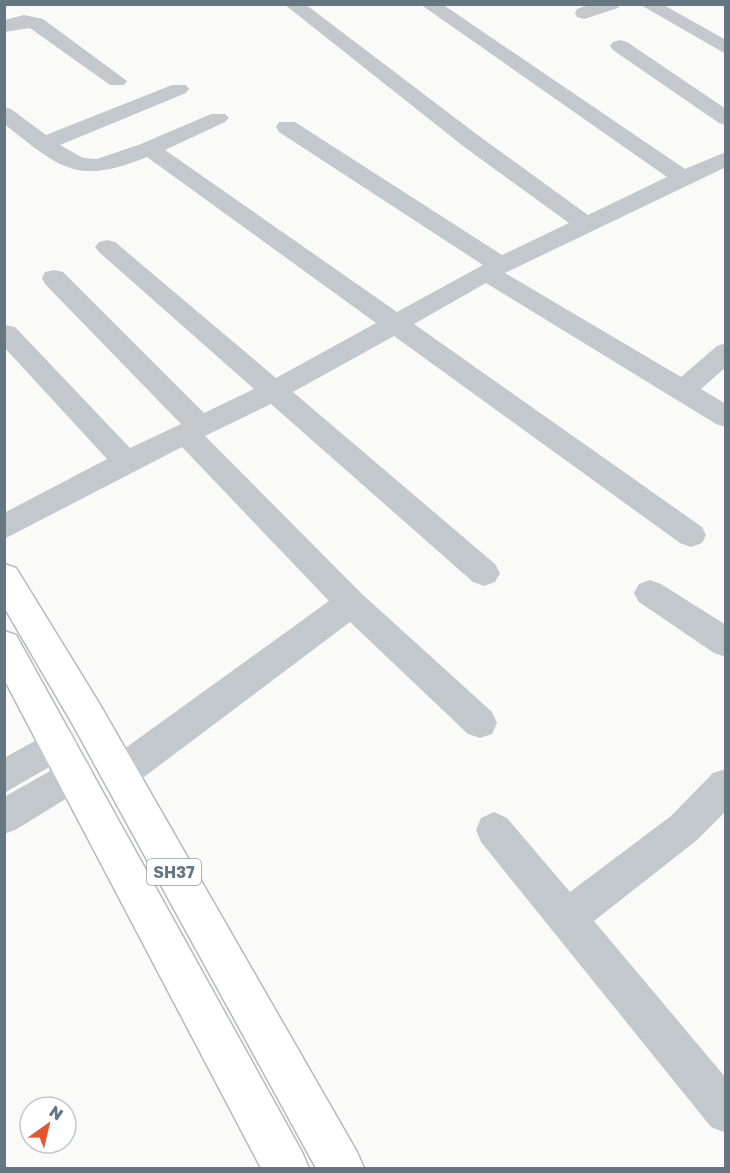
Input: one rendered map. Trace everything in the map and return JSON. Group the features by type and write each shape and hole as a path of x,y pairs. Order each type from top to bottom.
{"main road":[{"name":"SH37","path":"4,577 119,774 341,1168"},
{"name":"SH37","path":"4,645 68,758 286,1168"}],"street":[{"path":"293,4 471,141 585,224"},
{"path":"429,4 682,178"},
{"path":"585,13 611,4"},
{"path":"648,4 726,48"},
{"path":"4,26 24,21 36,23 117,81"},
{"path":"620,46 726,119"},
{"path":"4,113 46,143 86,166 114,162 148,148 158,121 179,89"},
{"path":"46,143 158,121 218,118"},
{"path":"287,127 494,269 726,417"},
{"path":"148,148 691,534"},
{"path":"4,527 126,462 274,391 394,322 494,269 726,158"},
{"path":"107,248 484,573"},
{"path":"54,278 351,603 480,723"},
{"path":"6,333 126,462"},
{"path":"682,391 726,352"},
{"path":"650,593 726,643"},
{"path":"119,774 351,603"},
{"path":"4,777 68,758"},
{"path":"4,817 68,758"},
{"path":"567,918 684,828 726,785"},
{"path":"494,830 724,1105"}]}
